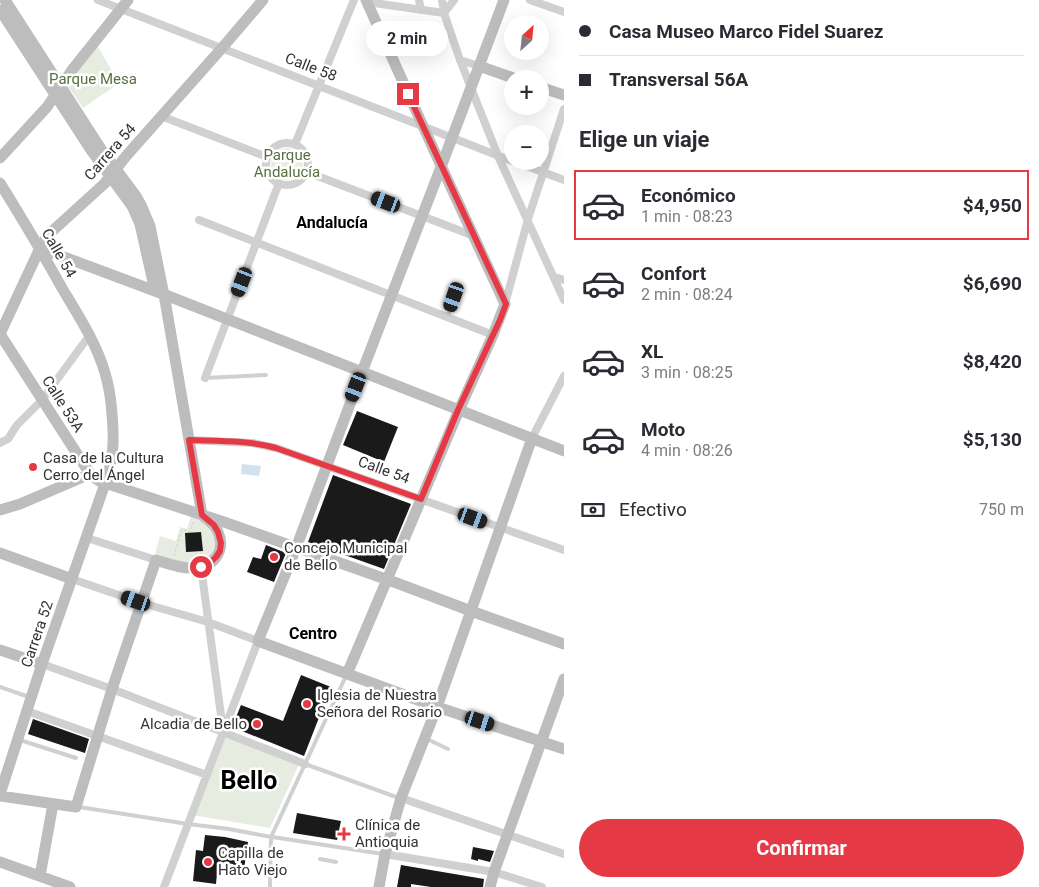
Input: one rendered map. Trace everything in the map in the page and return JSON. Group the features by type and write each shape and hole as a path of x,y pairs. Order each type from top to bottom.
{"street":[{"name":"Calle 58","path":"98,0 124,4 222,48 504,158"},
{"name":"Carrera 54","path":"0,334 40,248 48,235 100,188 263,0"},
{"path":"295,144 354,0"},
{"path":"419,0 421,10"},
{"path":"442,0 444,14 460,60 498,156 564,300"},
{"path":"444,14 454,0"},
{"path":"164,887 258,641 296,548 504,0"},
{"path":"530,0 564,12"},
{"path":"366,1 444,14"},
{"path":"366,1 506,304"},
{"path":"4,4 58,90 91,150 136,196 150,226 164,294 189,440 198,517 214,525 221,543 220,551 210,563 195,568 182,567 156,560 87,538"},
{"path":"0,158 47,107 72,70 124,4"},
{"path":"460,60 504,75"},
{"path":"549,90 564,95"},
{"path":"347,674 458,410 506,304 528,219 564,109"},
{"path":"161,116 267,157"},
{"path":"288,143 295,144 305,153 308,159 308,166 303,178 292,185 285,185 269,175 266,163 267,157 276,146 288,143"},
{"name":"Calle 58","path":"538,170 564,180"},
{"path":"113,172 140,224 153,278 153,285 148,288"},
{"path":"306,172 474,236"},
{"name":"Calle 54","path":"0,183 40,248 89,336 106,375 112,414 114,448 106,484"},
{"path":"206,378 279,183"},
{"path":"199,220 493,335"},
{"path":"40,248 164,294 564,451"},
{"path":"554,277 564,280"},
{"name":"Calle 53A","path":"0,334 90,474 99,481 198,517 388,580 470,612 564,644"},
{"path":"0,443 8,440 17,425 42,400 89,336"},
{"path":"379,887 385,854 401,798 437,707 532,438 564,376"},
{"name":"Calle 54","path":"189,440 264,444 564,550"},
{"path":"0,511 90,474"},
{"name":"Carrera 52","path":"0,795 4,768 18,740 42,664 106,484"},
{"path":"0,553 142,603 208,622 437,707 564,749"},
{"path":"0,795 76,807 112,689 156,560"},
{"path":"201,567 223,732"},
{"path":"0,650 112,689 305,764"},
{"path":"490,887 564,679"},
{"path":"27,711 207,776"},
{"path":"401,798 564,854"},
{"path":"40,876 54,804"},
{"path":"385,854 494,872 542,887"},
{"path":"0,862 70,887"}],"lane":[{"path":"447,317 454,297"},
{"path":"206,378 266,375"},
{"path":"270,887 270,836 347,674"},
{"path":"0,687 31,698"},
{"path":"425,738 448,749"},
{"path":"18,740 76,758"},
{"path":"305,764 401,798"},
{"path":"76,807 385,854"},
{"path":"320,859 336,862"}],"path":[{"path":"171,564 182,529 190,532 198,517"}],"green space":[{"name":"Parque Mesa","path":"97,45 113,73 131,75 83,108 67,85"},
{"name":"Parque Andalucía","path":"287,148 298,153 303,164 298,175 287,180 276,175 271,164 276,153"},
{"path":"191,516 205,523 213,532 215,544 209,559 188,563 155,554 160,536 176,541 180,527 187,529"},
{"path":"223,732 300,762 270,828 192,815"}],"water":[{"path":"242,464 261,466 259,476 241,474"}],"building":[{"path":"357,411 398,427 384,462 343,445"},
{"path":"333,475 411,504 384,569 308,542"},
{"path":"201,532 203,551 186,552 185,533"},
{"path":"266,545 286,553 274,582 247,572 253,557 261,559"},
{"name":"Iglesia de Nuestra Señora del Rosario","path":"301,675 331,687 304,756 232,727 241,705 283,721"},
{"path":"33,719 89,739 85,753 28,734"},
{"path":"297,813 341,821 337,840 293,833"},
{"name":"Capilla de Hato Viejo","path":"205,835 248,842 243,876 232,874 233,864 221,862 216,884 193,881 196,850 203,851"},
{"path":"473,847 494,851 490,862 471,859"},
{"path":"401,865 484,879 483,887 431,887 411,884 411,887 397,887"}],"place":[{"name":"Casa de la Cultura Cerro del Ángel","path":"33,467"},
{"name":"Concejo Municipal de Bello","path":"274,557"},
{"name":"Iglesia de Nuestra Señora del Rosario","path":"307,704"},
{"name":"Alcadia de Bello","path":"257,724"},
{"name":"Clínica de Antioquia","path":"344,834"},
{"name":"Capilla de Hato Viejo","path":"208,862"}],"district":[{"name":"Andalucía","path":"332,222"},
{"name":"Centro","path":"313,633"},
{"name":"Bello","path":"249,780"}],"route":[{"path":"201,567 210,563 216,557 220,551 221,543 214,525 202,515 189,440 264,444 421,499 458,410 500,320 506,304 408,94"}]}
